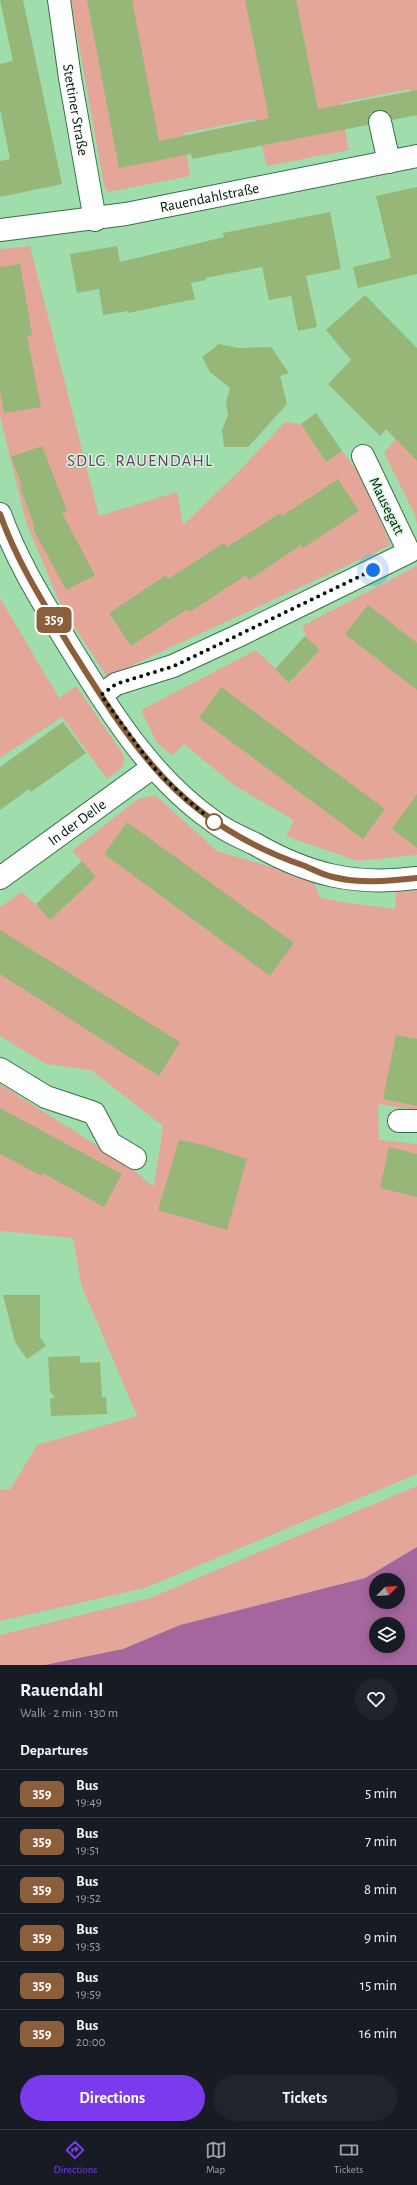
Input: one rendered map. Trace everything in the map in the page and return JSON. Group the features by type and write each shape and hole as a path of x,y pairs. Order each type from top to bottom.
{"street":[{"name":"Stettiner Straße","path":"59,0 70,78 95,220"},
{"path":"380,122 389,162"},
{"name":"Rauendahlstraße","path":"0,230 95,220 417,156"},
{"name":"Mausegatt","path":"101,695 116,684 174,666 409,552 363,456"},
{"path":"0,514 7,535 26,574 101,695 153,767 187,800 213,822 278,857 333,877 391,881 417,878"},
{"name":"In der Delle","path":"0,878 153,767"},
{"path":"0,1069 46,1097 94,1113 110,1143 135,1158"}],"shaded area":[{"path":"71,0 417,0 417,119 410,89 340,103 349,150 267,166 255,119 184,133 190,176 108,192 104,186"},
{"path":"30,246 99,516 177,492 183,525 242,468 285,422 301,424 326,462 342,451 359,473 391,545 107,677 61,606 26,522 0,416 0,249"},
{"path":"417,413 417,525 415,515 384,453"},
{"path":"417,566 417,855 357,861 286,836 294,820 235,786 184,744 172,755 157,743 141,710 256,650 290,683 320,650 307,638 302,626"},
{"path":"0,598 59,698 76,686 123,754 123,766 107,779 62,717 0,758"},
{"path":"155,795 217,851 312,879 321,898 395,909 396,892 417,890 417,1110 378,1104 379,1140 417,1144 417,1474 145,1588 0,1621 0,1489 10,1490 37,1445 137,1416 81,1284 73,1238 0,1231 0,1084 126,1164 154,1187 163,1126 91,1070 46,1064 0,1036 0,907 22,892 51,919 96,877 72,851 138,799"},
{"path":"417,1486 417,1547 373,1573 369,1573 369,1576 365,1578 180,1625 123,1649 50,1665 0,1665 0,1635 150,1598"},
{"path":"417,1547 417,1665 45,1665 123,1649 180,1625 365,1578 369,1576 369,1609 405,1609 405,1573 373,1573"}],"building":[{"path":"0,0 23,0 62,184 0,197 0,161 10,159 0,109 0,64 13,61"},
{"path":"87,0 132,0 159,141 269,118 245,0 296,0 318,109 417,90 417,115 392,120 389,113 378,110 371,113 368,119 368,125 192,159 191,154 119,168"},
{"path":"417,187 417,274 358,288 353,267 391,258 376,196"},
{"path":"330,212 341,269 306,276 317,327 298,331 291,296 269,300 262,267 205,278 206,280 191,283 195,299 128,313 128,311 103,315 99,289 77,293 70,254 117,246 120,262 224,237 223,233"},
{"path":"20,264 32,335 27,336 41,407 4,413 0,390 0,267"},
{"path":"365,295 417,348 417,461 386,429 380,436 328,384 351,360 326,330"},
{"path":"219,344 238,348 271,347 289,373 280,376 287,404 248,447 224,447 222,430 228,415 226,402 230,388 210,372 202,357"},
{"path":"316,413 342,451 326,462 301,424"},
{"path":"42,446 67,511 62,513 95,575 66,590 33,529 35,528 11,457"},
{"path":"338,479 359,511 303,548 301,545 249,580 246,575 190,612 187,609 131,646 109,613 166,575 168,579 224,543 227,547 280,513 282,516"},
{"path":"368,605 417,643 417,690 345,634"},
{"path":"305,636 320,650 289,683 275,669"},
{"path":"221,687 385,809 363,839 199,718"},
{"path":"63,722 86,753 31,792 29,789 0,810 0,767"},
{"path":"417,794 417,848 392,829"},
{"path":"127,822 294,943 270,976 104,854"},
{"path":"82,861 96,877 50,920 36,904"},
{"path":"0,930 180,1042 159,1076 0,974"},
{"path":"396,1035 417,1039 417,1106 383,1099"},
{"path":"0,1108 122,1174 104,1207 43,1173 42,1176 0,1154"},
{"path":"179,1140 204,1145 247,1159 227,1230 158,1210"},
{"path":"389,1147 417,1154 417,1197 380,1188"},
{"path":"3,1295 40,1295 40,1337 46,1346 27,1359 15,1342"},
{"path":"80,1356 80,1363 100,1362 102,1397 106,1397 107,1414 51,1416 50,1398 55,1398 50,1391 48,1357"}],"bus line":[{"name":"359","path":"0,514 7,535 26,574 96,688 126,732 153,767 187,800 213,822 278,857 333,877 368,881 391,881 417,878"}],"district":[{"name":"SDLG. RAUENDAHL","path":"140,460"}],"route":[{"path":"214,822 187,800 153,767 126,732 101,695 116,684 174,666 300,607 373,570"}]}
